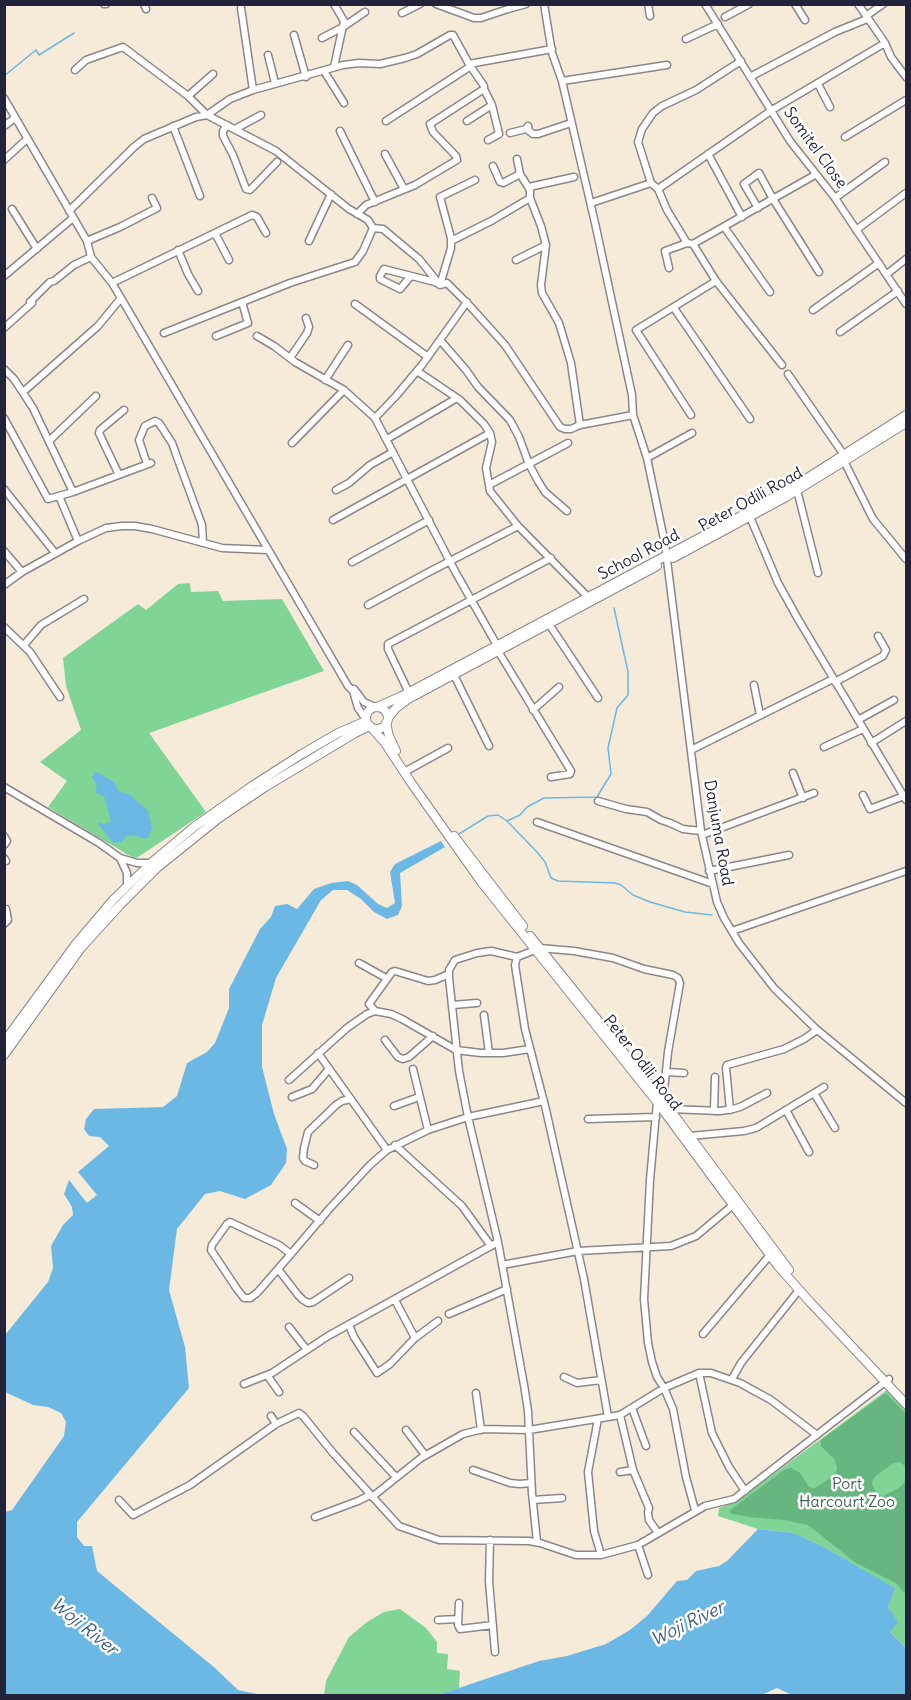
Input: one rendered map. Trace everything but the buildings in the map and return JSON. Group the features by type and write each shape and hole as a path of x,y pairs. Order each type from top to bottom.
{"main road":[{"name":"School Road","path":"376,707 498,649 588,597 666,559 844,458 906,415"},
{"name":"Peter Odili Road","path":"537,949 408,770 393,745 387,720 396,708 408,699 666,559 750,517 844,458 906,423"},
{"path":"4,1042 75,945 127,885 151,863 181,837 252,786 338,733 368,723 381,728 387,720 385,711 376,707 368,710 368,723"},
{"name":"Peter Odili Road","path":"368,723 385,743 470,867 660,1101 770,1255 799,1290 906,1396"},
{"path":"4,1055 81,948 120,904 158,867 219,818 368,723"},
{"name":"Peter Odili Road","path":"660,1101 670,1109 794,1277 888,1380 906,1404"}],"street":[{"path":"334,4 344,21 334,67"},
{"path":"402,13 420,4"},
{"path":"436,4 474,18 481,18 526,4"},
{"name":"Danjuma Road","path":"544,4 552,49 562,81 591,203 632,394 633,415 647,458 665,544 701,833 717,902 747,955 796,1011 906,1103"},
{"path":"648,4 650,16"},
{"name":"Somitel Close","path":"705,4 790,141 835,198 906,304"},
{"path":"725,17 749,4"},
{"path":"795,4 805,20"},
{"path":"858,4 906,77"},
{"path":"750,76 866,17 883,4"},
{"path":"241,8 253,90"},
{"path":"322,38 365,12"},
{"path":"686,39 718,24"},
{"path":"294,35 306,77"},
{"path":"69,211 144,139 196,117 207,115 230,99 275,83 306,77 334,67 360,63 380,64 405,58 417,54 450,35 453,35 484,86 492,105 500,135 488,141"},
{"path":"658,189 772,110 885,43"},
{"path":"75,70 86,60 123,47 188,96 207,115 276,151 357,214 368,220 373,228"},
{"path":"386,121 470,65 552,49"},
{"path":"268,55 275,83"},
{"path":"741,61 696,90 662,106 653,113 642,129 638,142 651,183 658,189 667,210 716,282 782,365"},
{"path":"562,81 667,64"},
{"path":"324,71 344,103"},
{"path":"188,96 213,74"},
{"path":"818,84 830,107"},
{"path":"357,214 366,205 404,189 457,160 456,156 433,132 430,124 484,89"},
{"path":"4,98 87,241 91,257 121,298 353,691 358,708 368,723"},
{"path":"845,137 906,100"},
{"path":"467,121 492,105"},
{"path":"235,129 261,115"},
{"path":"4,126 15,118"},
{"path":"510,133 526,129 528,126 532,134 538,134 571,123"},
{"path":"227,124 223,136 248,190 277,162"},
{"path":"173,126 201,196"},
{"path":"340,131 375,202"},
{"path":"4,160 27,139"},
{"path":"385,154 404,189"},
{"path":"708,154 742,218"},
{"path":"517,159 520,174 529,187 530,198 546,245 542,293 559,323 571,363 580,425"},
{"path":"835,198 885,162"},
{"path":"493,166 500,182 503,183 520,174"},
{"path":"759,208 744,184 759,173 819,272"},
{"path":"669,268 665,251 690,244 725,228 815,175"},
{"path":"529,187 574,177"},
{"path":"440,285 451,241 440,197 475,180"},
{"path":"591,203 651,183"},
{"path":"856,230 906,193"},
{"path":"309,241 331,194"},
{"path":"87,241 157,208 152,198"},
{"path":"451,241 530,198"},
{"path":"12,209 37,249"},
{"path":"112,283 252,215 257,217 266,232"},
{"path":"6,273 73,218"},
{"path":"373,228 383,229 419,259 440,285"},
{"path":"164,333 290,283 355,262 363,251 373,228"},
{"path":"725,228 770,292"},
{"path":"214,233 229,260"},
{"path":"516,260 546,245"},
{"path":"178,250 198,291"},
{"path":"4,328 32,303 30,302 50,282 74,265 91,257"},
{"path":"886,274 906,259"},
{"path":"813,310 879,264"},
{"path":"410,277 402,287 397,289 380,279 384,269 440,285 447,283 505,345 560,427 571,429 580,425 633,415"},
{"path":"691,415 636,330 716,282"},
{"path":"840,332 898,291"},
{"path":"23,392 98,326 121,298"},
{"path":"216,336 248,323 242,302"},
{"path":"375,418 417,371 467,302"},
{"path":"355,304 428,357"},
{"path":"674,308 750,419"},
{"path":"290,358 307,333 309,327 306,318"},
{"path":"257,336 344,390 375,418 498,649 571,771 570,774 550,777"},
{"path":"440,340 478,387 510,420 529,464 545,492 567,511"},
{"path":"325,380 348,345"},
{"path":"4,369 14,379 33,408 73,492"},
{"path":"417,371 457,398 484,424 490,433 492,442 486,468 490,491 518,526 588,597"},
{"path":"788,374 844,458 873,519 906,559"},
{"path":"292,444 344,390"},
{"path":"49,441 96,396"},
{"path":"387,439 457,398"},
{"path":"119,475 99,433 124,410"},
{"path":"4,418 48,498 73,492 149,464 139,440 145,426 155,421 159,423 172,443 202,525 203,543"},
{"path":"333,520 490,433"},
{"path":"647,458 692,433"},
{"path":"489,485 568,443"},
{"path":"336,490 350,483 370,465 393,452"},
{"path":"4,489 55,553"},
{"path":"796,490 818,573"},
{"path":"59,496 78,541"},
{"path":"750,517 778,583 905,798 870,809 863,795"},
{"path":"352,562 429,520"},
{"path":"4,585 55,553 106,528 135,526 222,548 268,550"},
{"path":"368,605 518,526"},
{"path":"4,550 22,572"},
{"path":"409,693 388,650 388,644 552,558"},
{"path":"24,645 41,625 84,599"},
{"path":"549,624 598,698"},
{"path":"4,627 24,645 60,697"},
{"path":"691,750 883,656 885,650 878,636"},
{"path":"454,675 489,746"},
{"path":"754,685 760,716"},
{"path":"348,686 353,688 364,702 376,707"},
{"path":"533,710 559,687"},
{"path":"858,720 894,700"},
{"path":"872,743 906,721"},
{"path":"824,747 863,729"},
{"path":"408,770 448,748"},
{"path":"793,772 803,798"},
{"path":"4,787 99,843 120,858 137,863 151,863"},
{"path":"598,801 626,810 647,812 683,829 701,833 814,793"},
{"path":"537,822 713,884"},
{"path":"4,836 7,841 4,845"},
{"path":"709,871 789,855"},
{"path":"120,858 127,873 127,885"},
{"path":"732,931 906,871"},
{"path":"4,924 8,920 6,909"},
{"path":"537,1542 524,1385 498,1242 468,1117 456,1050 449,970 455,960 477,953 491,951 517,957 537,949 574,951 611,958 644,969 673,975 680,983 668,1052 667,1072 656,1117 645,1248 644,1299 648,1343 657,1377 673,1409 695,1510"},
{"path":"517,957 515,965 517,984 530,1049 578,1251 608,1417"},
{"path":"359,963 387,978"},
{"path":"375,1011 369,1004 392,972 428,981 449,974"},
{"path":"453,1005 477,1003"},
{"path":"289,1080 347,1028 375,1011 402,1019 456,1050 489,1053 530,1049"},
{"path":"484,1015 489,1053"},
{"path":"730,1110 727,1065 784,1049 817,1030"},
{"path":"385,1040 398,1057 403,1059 409,1057 433,1036"},
{"path":"318,1053 387,1150"},
{"path":"292,1097 312,1089 329,1069"},
{"path":"413,1069 428,1130"},
{"path":"667,1072 684,1073"},
{"path":"714,1111 715,1077"},
{"path":"690,1136 756,1128 824,1087"},
{"path":"670,1109 730,1110 767,1093"},
{"path":"814,1093 835,1128"},
{"path":"393,1106 419,1097"},
{"path":"314,1165 303,1158 308,1132 336,1105 351,1099"},
{"path":"291,1254 279,1245 230,1222 213,1245 212,1250 237,1289 247,1299 257,1293 370,1165 387,1150 428,1130 468,1117 544,1101"},
{"path":"786,1110 809,1152"},
{"path":"588,1119 656,1117"},
{"path":"395,1145 462,1206 490,1246"},
{"path":"295,1203 320,1221"},
{"path":"502,1265 578,1251 672,1246 696,1236 733,1205"},
{"path":"244,1384 267,1375 349,1325 498,1242"},
{"path":"703,1334 770,1255"},
{"path":"278,1269 298,1295 308,1303 314,1302 349,1278"},
{"path":"449,1314 507,1290"},
{"path":"732,1379 747,1356 799,1290"},
{"path":"395,1300 415,1338"},
{"path":"349,1325 377,1373 390,1364 415,1338 438,1321"},
{"path":"289,1327 307,1350"},
{"path":"315,1517 371,1496 425,1455 463,1434 481,1430 529,1430 620,1415 664,1388 699,1373 711,1373 732,1379 771,1400 817,1435"},
{"path":"699,1373 712,1434 729,1467 745,1491"},
{"path":"267,1375 279,1392"},
{"path":"564,1377 577,1383 601,1380"},
{"path":"119,1500 133,1515 190,1485 276,1424 299,1413 399,1526 439,1540 529,1541 576,1555 601,1555 638,1545 695,1510 734,1499 888,1380"},
{"path":"476,1393 481,1430"},
{"path":"632,1408 646,1446"},
{"path":"620,1415 633,1470 649,1508 649,1520 658,1533"},
{"path":"271,1416 276,1424"},
{"path":"598,1419 588,1472 594,1531 601,1555"},
{"path":"406,1430 425,1455"},
{"path":"354,1432 396,1477"},
{"path":"473,1470 510,1483 531,1483"},
{"path":"620,1472 633,1470"},
{"path":"533,1500 562,1498"},
{"path":"490,1540 489,1581 495,1652"},
{"path":"638,1545 648,1575"},
{"path":"459,1603 460,1629 493,1625"},
{"path":"438,1620 458,1619"}],"green space":[{"path":"190,583 191,592 218,591 223,601 282,599 324,671 149,733 206,812 135,859 48,807 67,781 40,762 81,730 66,686 63,658 138,604 146,610 178,584"},
{"name":"Port Harcourt Zoo","path":"887,1390 906,1410 906,1648 890,1632 888,1607 894,1588 822,1546 794,1533 758,1529 718,1516 719,1508 736,1502"},
{"name":"Port Harcourt Zoo","path":"887,1394 906,1414 906,1467 900,1462 894,1463 877,1475 872,1484 877,1494 883,1496 899,1488 906,1481 906,1595 896,1583 856,1563 808,1525 730,1513 730,1510 784,1470 791,1468 800,1473 809,1487 815,1488 836,1474 837,1467 834,1459 821,1446 821,1440"},
{"path":"400,1609 426,1628 437,1642 437,1653 448,1654 447,1669 460,1671 459,1688 438,1695 324,1695 326,1681 349,1637 384,1612"}],"water":[{"path":"95,772 115,783 118,791 129,794 148,811 152,829 147,839 132,835 126,836 122,842 113,843 98,822 104,824 111,822 104,796 95,793 97,785 92,777"},
{"name":"Woji River","path":"441,841 445,847 400,873 402,906 398,915 387,919 374,912 361,899 347,890 333,890 321,900 276,978 262,1025 262,1067 274,1114 287,1149 286,1163 271,1185 245,1199 220,1191 205,1194 177,1229 169,1290 185,1347 189,1388 77,1522 77,1537 84,1546 92,1546 97,1571 215,1668 238,1690 262,1695 5,1695 5,1512 12,1510 64,1436 66,1422 61,1413 48,1407 33,1405 5,1392 5,1335 48,1282 53,1268 51,1246 63,1225 73,1215 72,1207 64,1194 69,1180 87,1203 97,1195 78,1172 109,1146 100,1137 89,1136 84,1129 86,1119 94,1109 163,1107 177,1096 187,1063 207,1052 215,1043 229,1008 229,989 260,929 271,917 275,906 287,904 297,909 314,889 331,883 348,881 357,885 378,904 387,908 395,903 390,872 395,864"},
{"name":"Woji River","path":"758,1529 794,1533 822,1546 895,1588 888,1607 898,1622 890,1632 906,1648 906,1695 792,1695 777,1688 759,1696 438,1695 539,1661 567,1656 606,1644 630,1630 647,1616 677,1581 687,1580 696,1571 719,1566 727,1561"}],"waterway":[{"path":"4,76 36,50 39,55 74,33"},
{"path":"507,821 544,798 597,797 611,774 608,748 617,708 628,695 628,672 614,608"},
{"path":"459,834 488,816 498,815 507,821 537,852 545,862 551,878 558,881 615,883 633,895 650,902 685,912 712,915"}]}
